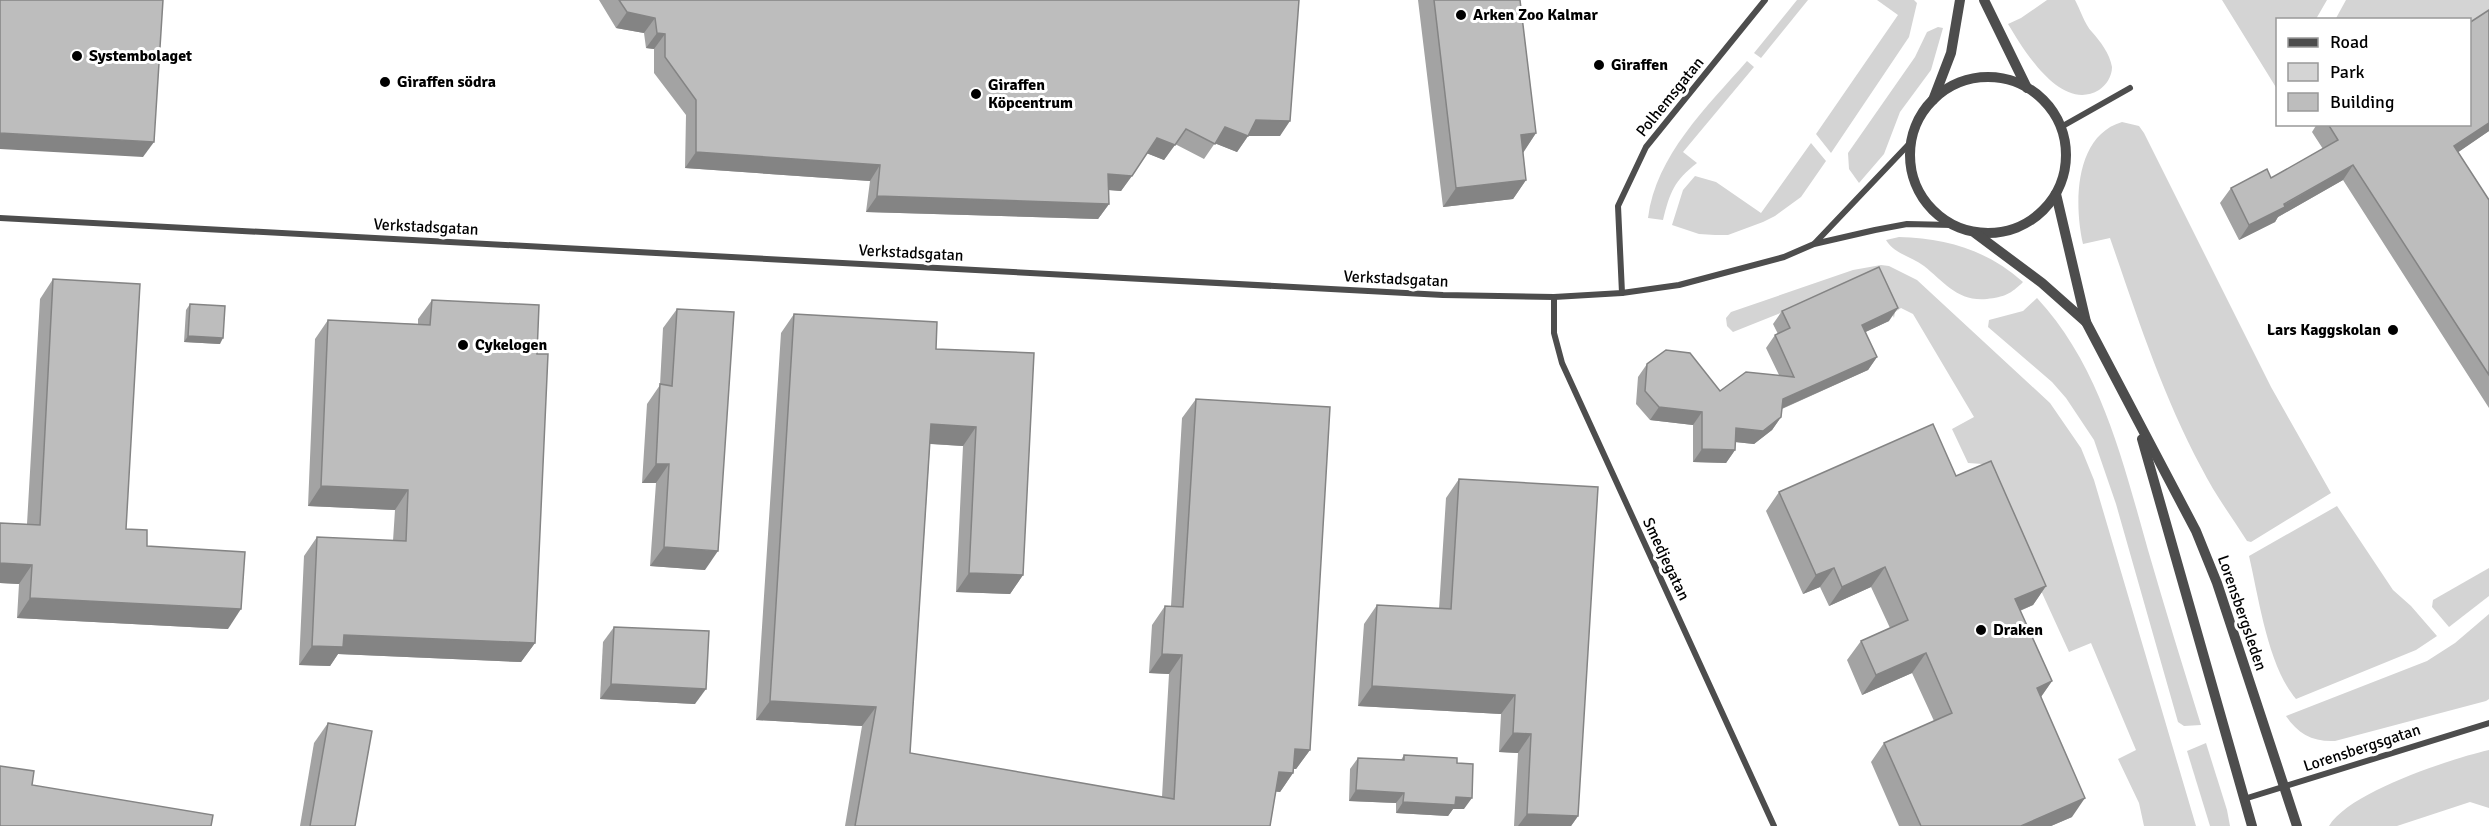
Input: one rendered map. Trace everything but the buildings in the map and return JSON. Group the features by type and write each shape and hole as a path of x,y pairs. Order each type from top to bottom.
{"street":[{"name":"Polhemsgatan","path":"1622,293 1618,206 1646,147 1765,0"},
{"name":"Lorensbergsleden","path":"1960,0 1951,53 1933,100 1918,120 1910,143 1910,167 1917,190 1932,211 1952,225 1975,233 2042,283 2086,322"},
{"name":"Lorensbergsleden","path":"1984,0 2027,88"},
{"name":"Lorensbergsleden","path":"1933,100 1953,85 1983,76 2002,79 2027,88 2047,105 2061,127 2066,150 2064,172 2056,194 2033,220 2000,233 1975,233"},
{"path":"2061,127 2130,88"},
{"name":"Verkstadsgatan","path":"1814,244 1910,143"},
{"name":"Lorensbergsleden","path":"2056,194 2086,322 2196,531 2217,583 2297,826"},
{"name":"Verkstadsgatan","path":"0,218 1419,294 1554,297 1622,293 1679,285 1784,257 1814,244 1907,224 1952,225"},
{"name":"Smedjegatan","path":"1554,297 1554,333 1562,363 1774,826"},
{"name":"Lorensbergsleden","path":"2136,419 2252,826"},
{"name":"Lorensbergsgatan","path":"2244,799 2489,723"}],"green space":[{"path":"1797,0 1808,0 1761,58 1754,53"},
{"path":"1877,0 1914,0 1917,3 1909,37 1831,153 1816,134 1898,15"},
{"path":"2047,0 2075,0 2087,25 2107,53 2112,71 2104,86 2099,90 2085,95 2071,93 2057,86 2033,62 2008,24"},
{"path":"2222,0 2327,0 2317,18 2276,18 2276,87"},
{"path":"2346,0 2489,0 2489,19 2471,30 2471,18 2336,18"},
{"path":"1938,27 1943,28 1931,70 1900,112 1884,154 1859,183 1849,169 1848,153 1915,57 1927,32"},
{"path":"1747,61 1754,67 1683,152 1697,163 1674,188 1663,220 1648,218 1661,173 1672,153 1700,114"},
{"path":"2122,122 2139,126 2144,133 2271,387 2331,493 2251,542 2247,541 2206,477 2174,411 2110,238 2083,244 2079,192 2086,156 2094,141 2106,130"},
{"path":"1811,143 1826,161 1801,197 1775,216 1728,235 1699,234 1672,225 1683,190 1695,176 1716,182 1761,213"},
{"path":"1899,237 1933,240 1965,248 1995,262 2023,282 2011,292 1998,297 1977,299 1968,297 1952,290 1924,266 1893,249 1886,240"},
{"path":"1881,265 1889,266 1917,280 2050,403 2081,448 2094,480 2196,826 2144,826 2139,803 2118,759 2136,750 2091,643 2069,652 1983,464 1968,463 1952,429 1974,417 1913,314 1901,308 1895,312 1894,318 1875,275 1733,332 1727,326 1726,318 1731,312 1853,270"},
{"path":"2037,298 2059,325 2078,354 2107,417 2119,450 2201,725 2184,726 2178,722 2116,504 2094,440 2066,398 2052,382 1988,327 1989,320 2023,311"},
{"path":"2337,506 2393,590 2411,606 2437,636 2416,650 2296,699 2286,685 2271,651 2249,556"},
{"path":"2489,568 2489,596 2449,627 2432,607 2433,600"},
{"path":"2489,614 2489,699 2486,701 2335,741 2307,736 2286,716 2427,661 2455,643"},
{"path":"2206,743 2230,826 2210,826 2187,751"},
{"path":"2489,750 2489,808 2470,802 2397,826 2329,826 2340,813 2378,789 2427,769"}],"place":[{"name":"Arken Zoo Kalmar","path":"1461,15"},
{"name":"Systembolaget","path":"77,56"},
{"name":"Giraffen","path":"1599,65"},
{"name":"Giraffen södra","path":"385,82"},
{"name":"Giraffen Köpcentrum","path":"976,94"},
{"name":"Lars Kaggskolan","path":"2393,330"},
{"name":"Cykelogen","path":"463,345"},
{"name":"Draken","path":"1981,630"}]}
